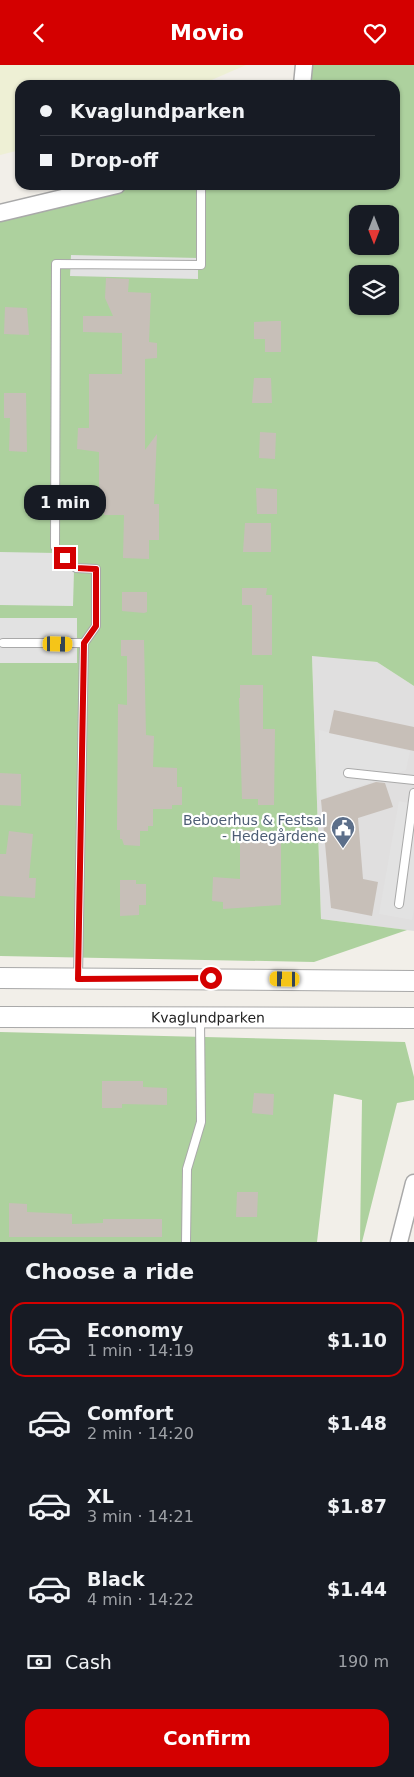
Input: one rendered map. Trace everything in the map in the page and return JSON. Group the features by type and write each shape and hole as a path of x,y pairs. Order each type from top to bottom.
{"street":[{"path":"302,80 304,65"},
{"path":"0,213 96,190"},
{"path":"0,978 414,981"},
{"name":"Kvaglundparken","path":"0,1017 200,1019 414,1018"},
{"path":"399,1242 414,1183"}],"lane":[{"path":"78,979 84,643 96,626 96,569 76,568 55,547 56,265 201,265 201,190"},
{"path":"3,643 84,643"},
{"path":"348,773 414,780"},
{"path":"399,904 414,793"},
{"path":"186,1242 187,1169 201,1122 200,1019"}],"shaded area":[{"path":"71,255 198,258 198,279 70,276"},
{"path":"0,552 56,553 74,571 73,606 0,605"},
{"path":"0,618 77,618 77,663 0,663"},
{"path":"312,655 377,662 414,686 414,931 321,919"},
{"path":"319,730 410,751 406,770 319,800"},
{"path":"399,801 414,804 414,908 412,920 379,914"}],"green space":[{"path":"0,65 246,65 212,80 15,80 15,151 0,155"},
{"path":"313,65 414,65 414,686 377,662 312,656 321,919 407,930 314,962 0,956 0,219 119,190 400,190 400,80 310,80"},
{"path":"0,1032 405,1042 414,1077 414,1100 397,1103 362,1242 360,1242 362,1100 334,1094 317,1242 0,1242"}],"building":[{"path":"106,278 129,279 128,292 151,293 149,342 157,343 157,358 145,359 145,450 157,434 154,504 159,504 159,540 149,540 149,559 123,558 124,515 104,515 104,504 99,503 99,452 77,449 78,428 89,428 89,374 122,374 122,333 83,332 83,316 113,316 105,298"},
{"path":"5,307 27,308 29,335 4,334"},
{"path":"281,321 281,352 265,352 265,339 254,339 254,322"},
{"path":"254,378 271,378 272,403 252,403"},
{"path":"4,393 26,393 27,452 9,451 10,418 4,418"},
{"path":"260,432 276,433 275,459 259,458"},
{"path":"256,488 277,489 277,514 257,514"},
{"path":"245,523 271,523 271,552 243,552"},
{"path":"242,588 267,588 266,595 272,595 272,655 252,655 252,605 242,605"},
{"path":"122,592 147,592 147,612 122,611"},
{"path":"121,640 144,640 146,735 154,736 153,767 177,768 177,787 182,787 182,805 172,805 172,809 153,809 153,826 148,826 148,831 140,831 140,846 124,845 122,839 120,839 120,830 117,830 118,704 127,705 127,656 121,656"},
{"path":"240,685 263,685 263,729 275,729 274,805 258,805 258,799 242,799"},
{"path":"334,710 414,727 414,751 329,733"},
{"path":"0,773 21,774 21,806 0,805"},
{"name":"Beboerhus & Festsal - Hedegårdene","path":"376,782 385,783 393,807 358,818 363,879 378,882 372,916 331,908 321,800"},
{"path":"240,830 266,831 265,838 281,839 281,905 223,909 223,902 212,901 213,877 240,879"},
{"path":"9,831 33,834 29,878 36,878 35,898 0,896 0,854 6,854"},
{"path":"120,880 136,880 136,884 146,884 146,905 139,905 139,915 120,916"},
{"path":"102,1081 143,1081 143,1087 167,1088 167,1105 122,1104 122,1108 102,1108"},
{"path":"254,1093 274,1094 273,1115 252,1113"},
{"path":"237,1192 258,1192 257,1217 236,1217"},
{"path":"9,1203 27,1204 27,1212 72,1214 72,1224 103,1223 103,1219 162,1219 162,1237 9,1237"}],"place":[{"name":"Beboerhus & Festsal - Hedegårdene","path":"343,849"}],"route":[{"path":"65,558 76,568 96,569 96,626 84,643 78,979 211,978"}]}
